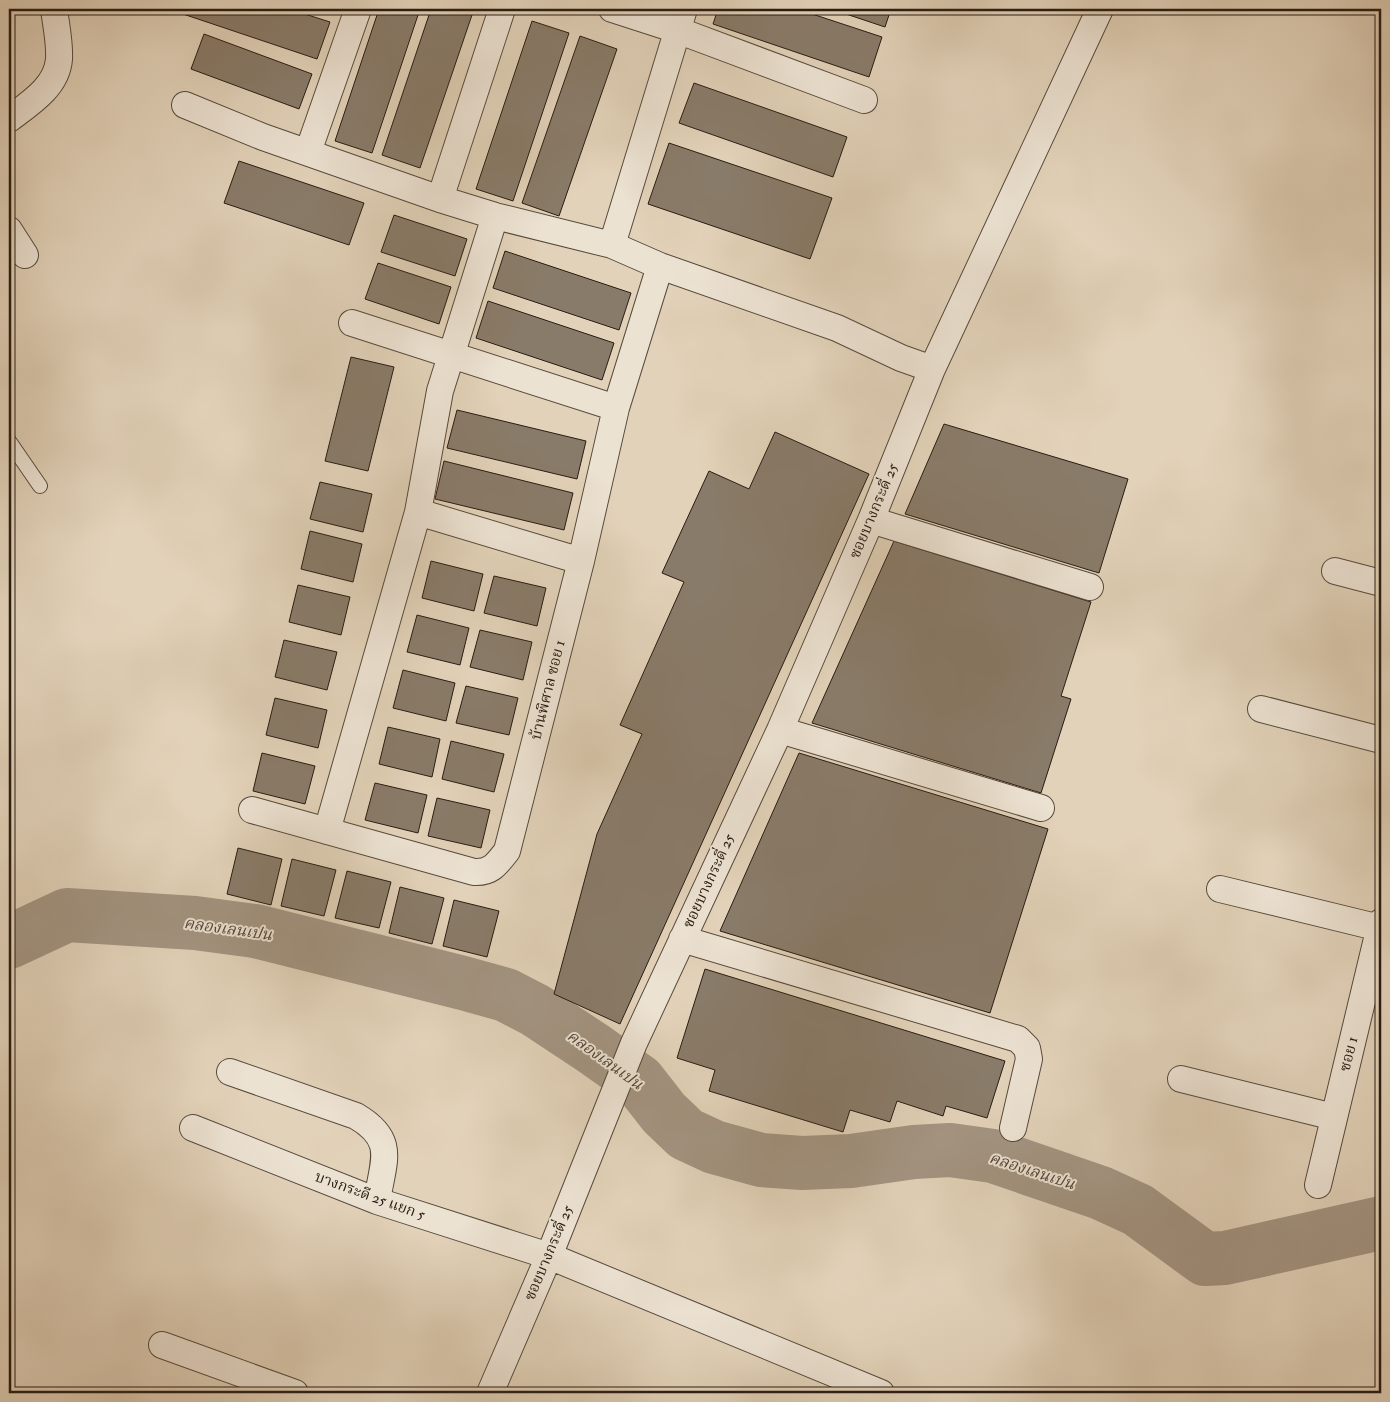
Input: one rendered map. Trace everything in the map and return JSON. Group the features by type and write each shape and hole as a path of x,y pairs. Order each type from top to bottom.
{"street":[{"path":"9,119 46,88 54,76 59,59 54,9"},
{"path":"308,152 358,9"},
{"path":"440,199 502,9"},
{"path":"612,9 681,20 864,100"},
{"name":"ซอยบางกระดี่ 25","path":"490,1393 549,1256 634,1042 780,730 871,520 932,369 1100,9"},
{"path":"612,245 681,20"},
{"path":"185,105 209,117 440,199 495,216 612,245 660,266 805,316 901,358 932,369"},
{"path":"327,831 418,512 440,391 495,216"},
{"path":"9,230 25,255"},
{"name":"บ้านพิศาล ซอย 1","path":"252,810 474,872 486,872 496,865 507,850 581,561 616,408 660,266"},
{"path":"352,323 616,408"},
{"path":"418,512 581,561"},
{"path":"871,520 1090,587"},
{"path":"1335,571 1381,583"},
{"path":"1261,709 1381,740"},
{"path":"780,730 1042,808"},
{"path":"1220,889 1381,925"},
{"name":"ซอย 1","path":"1318,1185 1381,925"},
{"path":"682,939 1018,1039 1027,1048 1028,1060 1014,1128"},
{"path":"230,1072 356,1116 369,1124 382,1138 385,1148 377,1201"},
{"path":"1181,1079 1334,1118"},
{"name":"บางกระดี 25 แยก 5","path":"193,1128 377,1201 549,1256 881,1393"},
{"path":"162,1345 295,1393"}],"lane":[{"path":"9,441 40,486"}],"building":[{"path":"182,9 289,9 330,22 317,59 180,13"},
{"path":"379,9 420,9 372,153 335,141"},
{"path":"431,9 474,9 420,168 382,155"},
{"path":"718,9 797,9 882,37 869,77 713,24"},
{"path":"831,9 891,9 885,27"},
{"path":"532,21 569,33 513,201 476,189"},
{"path":"204,34 312,74 299,109 191,69"},
{"path":"580,36 617,49 559,216 522,203"},
{"path":"694,83 847,137 833,177 679,123"},
{"path":"669,143 832,198 810,259 648,204"},
{"path":"239,161 364,203 349,245 224,203"},
{"path":"394,215 467,239 455,276 381,252"},
{"path":"505,251 631,293 619,330 493,288"},
{"path":"378,263 451,287 439,324 365,299"},
{"path":"488,301 614,343 602,380 476,338"},
{"path":"351,357 394,367 368,471 325,461"},
{"path":"457,410 586,441 577,479 447,448"},
{"path":"944,424 1128,479 1099,573 905,514"},
{"path":"775,432 869,474 620,1024 554,994 597,834 642,734 620,725 684,582 662,573 709,471 749,489"},
{"path":"444,461 573,493 564,530 435,499"},
{"path":"320,482 372,494 363,532 310,519"},
{"path":"310,531 362,544 353,582 301,569"},
{"path":"894,541 1091,602 1061,696 1071,699 1041,793 812,723"},
{"path":"431,561 483,574 474,611 422,598"},
{"path":"494,576 546,588 537,626 484,613"},
{"path":"298,585 350,597 341,635 289,622"},
{"path":"417,615 469,628 460,665 407,652"},
{"path":"480,630 532,642 523,680 470,667"},
{"path":"284,640 337,652 327,690 275,677"},
{"path":"403,670 455,683 446,721 393,708"},
{"path":"466,686 518,698 509,735 456,723"},
{"path":"275,698 327,710 318,748 266,735"},
{"path":"388,727 440,739 432,777 379,764"},
{"path":"451,741 504,754 494,792 442,779"},
{"path":"262,753 315,766 305,804 253,791"},
{"path":"799,753 1048,829 990,1013 720,931"},
{"path":"375,783 427,795 418,833 365,820"},
{"path":"437,798 490,810 481,848 428,836"},
{"path":"238,848 282,859 271,905 227,894"},
{"path":"292,859 336,870 324,916 281,906"},
{"path":"347,871 391,882 379,928 335,918"},
{"path":"400,887 444,898 432,944 389,933"},
{"path":"454,900 499,911 487,957 443,946"},
{"path":"705,969 1005,1061 987,1118 946,1106 943,1116 897,1101 890,1122 850,1110 843,1132 709,1091 715,1070 677,1058"}],"waterway":[{"name":"คลองเลนเปน","path":"9,942 67,915 195,923 255,931 463,983 506,995 535,1010 639,1081 664,1113 686,1134 714,1147 761,1160 802,1163 851,1161 914,1152 950,1150 993,1156 1101,1193 1138,1210 1205,1259 1225,1258 1381,1223"}]}
